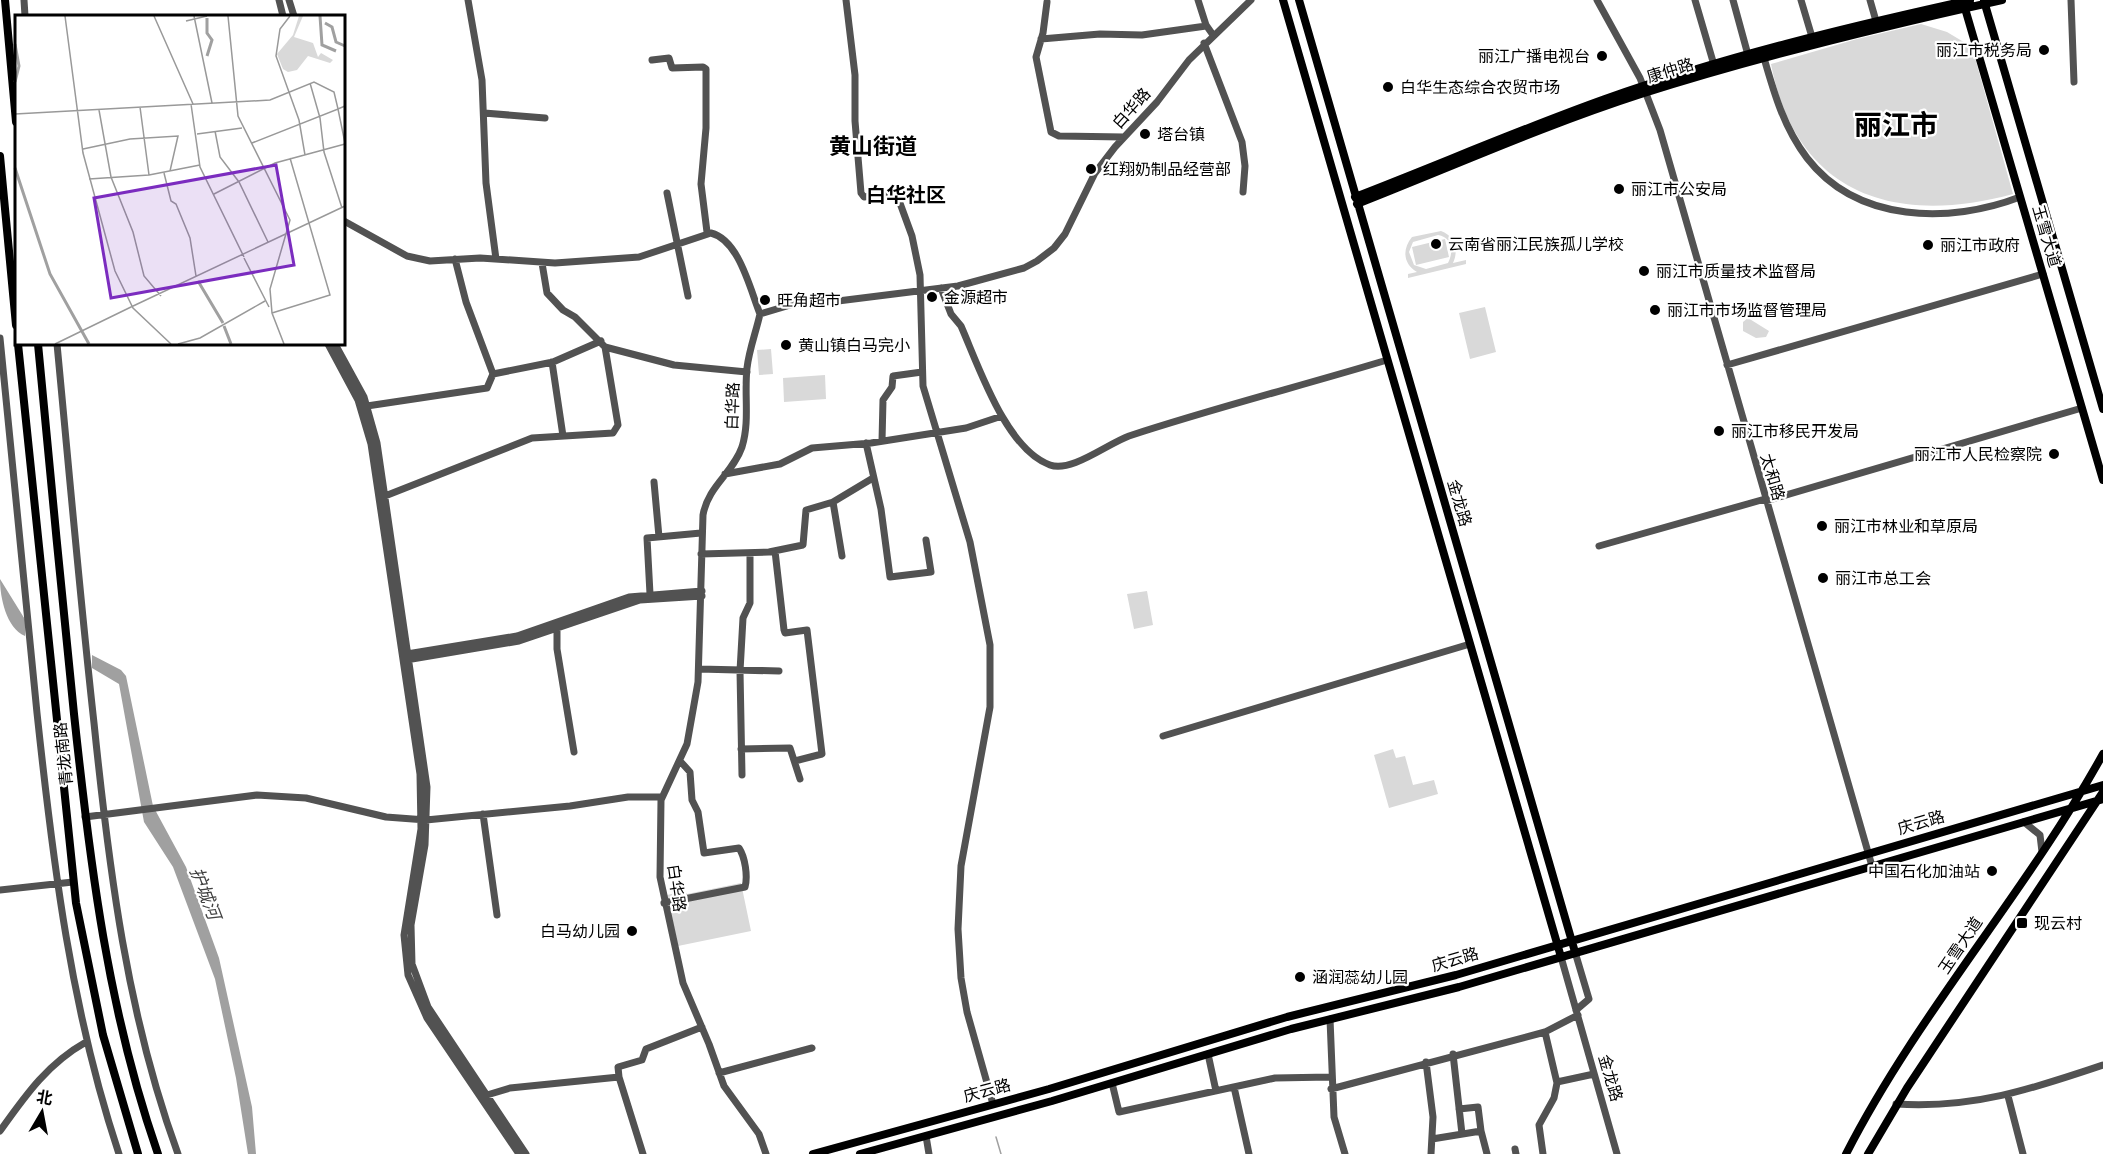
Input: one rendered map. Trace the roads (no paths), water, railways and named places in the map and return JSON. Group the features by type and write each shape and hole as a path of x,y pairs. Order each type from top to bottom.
{"main road":[{"path":"5,0 15,104"},
{"name":"金龙路","path":"1283,0 1561,957"},
{"name":"金龙路","path":"1299,0 1575,952"},
{"name":"康仲路","path":"1356,201 1645,89 1714,65 1876,21 1965,2 2002,0"},
{"name":"康仲路","path":"1645,89 1965,2"},
{"name":"玉雪大道","path":"1965,2 2103,480"},
{"name":"玉雪大道","path":"1984,2 2103,409"},
{"path":"0,156 15,314"},
{"name":"青龙南路","path":"18,345 74,882 100,1025 138,1154"},
{"name":"青龙南路","path":"38,345 85,818 108,973 129,1059 158,1154"},
{"name":"玉雪大道","path":"1846,1154 1890,1077 2042,852 2103,754"},
{"name":"庆云路","path":"813,1154 993,1104 1287,1017 1456,975 2103,785"},
{"path":"1868,1154 1896,1104 2101,797"},
{"name":"庆云路","path":"860,1154 1330,1019 1459,987 2024,822 2101,797"}],"street":[{"path":"24,0 25,15"},
{"path":"279,0 283,15"},
{"path":"289,0 294,15"},
{"path":"468,0 482,80 490,223 496,259"},
{"path":"846,0 855,75 855,121 861,195 864,197 891,193 899,197 915,248 922,290 923,386 973,553 990,645 990,707 961,866 958,929 961,978 967,1012 993,1104"},
{"path":"1198,0 1206,26 1214,35"},
{"name":"白华路","path":"766,1154 759,1134 735,1105 719,1073 683,983 664,903 659,866 662,797 687,744 699,669 702,593 701,533 705,503 736,460 744,437 747,372 760,314 797,303 941,288 1024,268 1048,254 1065,234 1095,173 1204,43 1251,0"},
{"name":"太和路","path":"1598,0 1645,89 1660,130 1872,866"},
{"path":"1695,0 1714,65"},
{"path":"1733,0 1748,55"},
{"path":"1801,0 1812,37"},
{"path":"1870,0 1876,21"},
{"path":"2071,0 2074,82"},
{"path":"1047,2 1036,62 1052,134 1124,137"},
{"path":"1041,39 1100,34 1142,35 1206,26"},
{"path":"1204,43 1242,142 1245,166 1243,192"},
{"path":"652,60 669,58 672,69 703,67 706,69 706,128 701,184 707,232"},
{"path":"1764,58 1779,105 1801,149 1823,174 1849,193 1891,210 1935,214 1976,211 2020,198"},
{"path":"484,113 545,118"},
{"path":"667,193 688,296"},
{"path":"345,222 412,258 430,261 496,259 542,263 639,256 707,232 723,237 732,246 760,314"},
{"path":"367,406 487,388 493,374 466,302 455,259"},
{"path":"542,263 547,293 603,344 674,365 747,372"},
{"path":"1727,365 2043,274"},
{"path":"941,288 951,314 961,326 1002,417 1024,449 1047,465 1069,466 1129,436 1387,360"},
{"path":"0,338 56,884 70,971 86,1042 119,1154"},
{"path":"493,374 552,362 603,344"},
{"path":"386,496 526,440 563,436 604,436 617,430 603,344"},
{"path":"57,345 114,897 131,988 152,1072 178,1154"},
{"path":"329,345 358,399 367,429 406,657"},
{"path":"335,345 367,406 377,443 386,496 424,820 411,925 414,973 428,1007 526,1154"},
{"path":"552,362 563,436"},
{"path":"882,441 883,400 892,387 893,376 922,372"},
{"path":"1599,546 2082,408"},
{"path":"724,474 780,464 812,448 938,433 966,428 1002,417"},
{"path":"866,443 881,509 890,577 931,572 926,540"},
{"path":"701,554 750,554 802,545 806,510 833,502 873,478"},
{"path":"654,482 659,537"},
{"path":"833,502 842,556"},
{"path":"650,594 647,538 701,533"},
{"path":"775,551 783,630 785,633 807,630 822,754 795,761"},
{"path":"742,775 740,671 743,618 750,603 750,554"},
{"path":"406,657 518,636 621,599 650,594 702,593"},
{"path":"406,657 504,645 630,603 702,593"},
{"path":"557,629 557,650 574,752"},
{"path":"1163,736 1470,644"},
{"path":"699,669 779,671"},
{"path":"741,749 787,747 792,750 800,779"},
{"path":"664,903 745,887 747,882 739,848 704,853 698,812 692,800 690,772 680,760"},
{"path":"85,818 230,797 273,795 306,798 386,817 424,820 570,806 628,797 662,797"},
{"path":"483,813 497,915"},
{"path":"424,820 405,925 405,955 411,985 427,1018 519,1154"},
{"path":"2024,822 2040,835 2042,852"},
{"path":"0,890 74,882"},
{"name":"金龙路","path":"1575,952 1589,999 1577,1013"},
{"name":"金龙路","path":"1561,957 1617,1154"},
{"path":"1331,1089 1453,1054 1545,1032 1577,1013"},
{"path":"1330,1019 1331,1089 1336,1128 1345,1154"},
{"path":"643,1154 619,1077 618,1067 642,1060 646,1049 702,1027"},
{"path":"1543,1154 1539,1125 1554,1098 1557,1082 1545,1032"},
{"path":"0,1131 34,1083 61,1059 86,1042"},
{"path":"719,1073 812,1048"},
{"path":"1208,1054 1216,1091"},
{"path":"1453,1054 1462,1134"},
{"path":"1426,1062 1432,1110 1431,1154"},
{"path":"1896,1104 1949,1105 2008,1096 2103,1065"},
{"path":"1557,1082 1594,1074"},
{"path":"487,1095 510,1088 619,1077"},
{"path":"1112,1083 1119,1112 1275,1078 1330,1077"},
{"path":"1234,1087 1249,1154"},
{"path":"2008,1096 2023,1154"},
{"path":"1459,1109 1478,1107 1487,1154"},
{"path":"1432,1139 1481,1131"},
{"path":"926,1136 929,1154"}],"waterway":[{"path":"996,1137 1001,1154"}],"place":[{"name":"丽江市税务局","path":"2044,50"},
{"name":"丽江广播电视台","path":"1602,56"},
{"name":"白华生态综合农贸市场","path":"1388,87"},
{"name":"塔台镇","path":"1145,134"},
{"name":"红翔奶制品经营部","path":"1091,169"},
{"name":"丽江市公安局","path":"1619,189"},
{"name":"云南省丽江民族孤儿学校","path":"1436,244"},
{"name":"丽江市政府","path":"1928,245"},
{"name":"丽江市质量技术监督局","path":"1644,271"},
{"name":"金源超市","path":"932,297"},
{"name":"旺角超市","path":"765,300"},
{"name":"丽江市市场监督管理局","path":"1655,310"},
{"name":"黄山镇白马完小","path":"786,345"},
{"name":"丽江市移民开发局","path":"1719,431"},
{"name":"丽江市人民检察院","path":"2054,454"},
{"name":"丽江市林业和草原局","path":"1822,526"},
{"name":"丽江市总工会","path":"1823,578"},
{"name":"中国石化加油站","path":"1992,871"},
{"name":"现云村","path":"2022,923"},
{"name":"白马幼儿园","path":"632,931"},
{"name":"涵润蕊幼儿园","path":"1300,977"}],"district":[{"name":"丽江市","path":"1896,124"},
{"name":"黄山街道","path":"873,145"},
{"name":"白华社区","path":"906,194"}],"water label":[{"name":"护城河","path":"206,893"}]}
